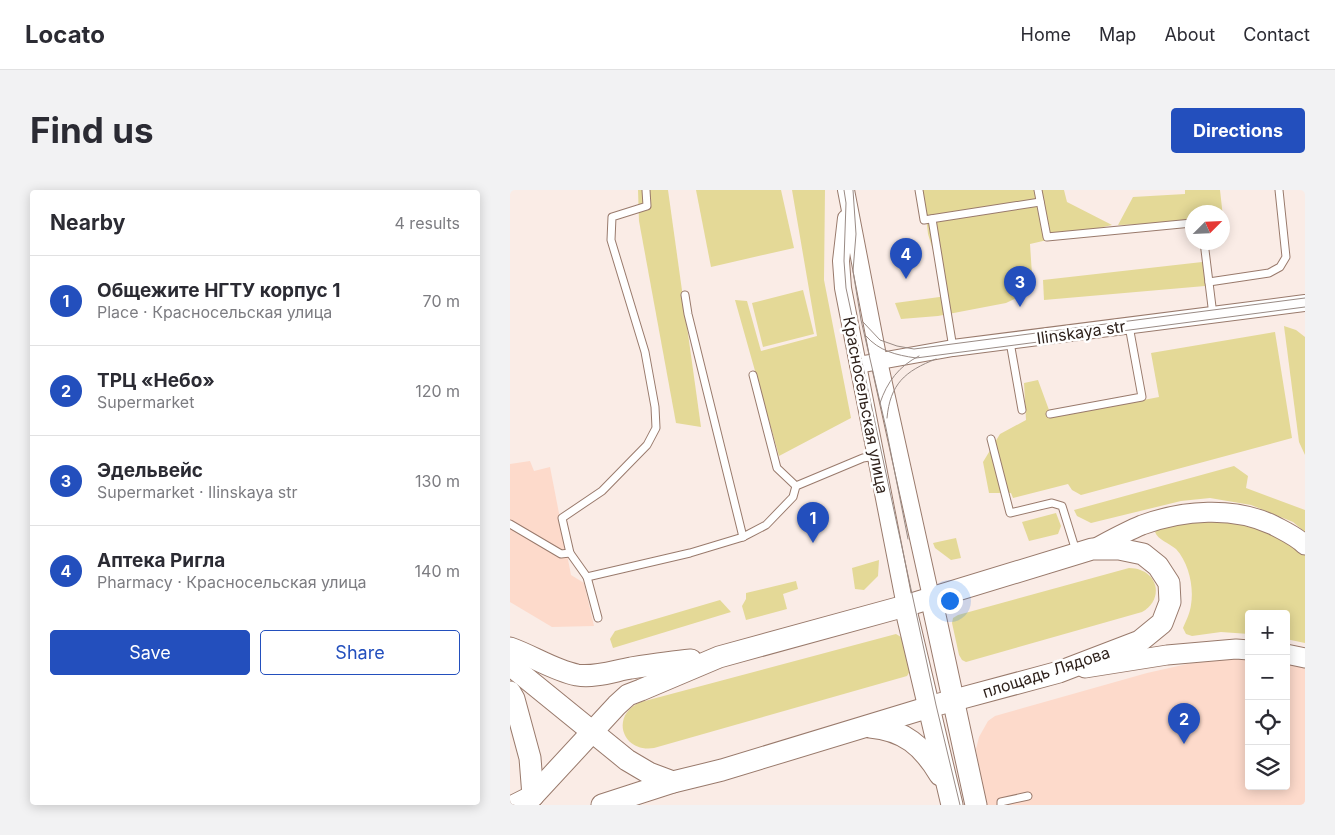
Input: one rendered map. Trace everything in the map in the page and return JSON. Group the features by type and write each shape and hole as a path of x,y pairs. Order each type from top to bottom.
{"main road":[{"path":"1085,552 1142,525 1202,512 1228,512 1264,521 1298,538 1305,545"},
{"name":"площадь Лядова","path":"528,802 617,705 628,696 719,656 905,606 1085,552 1119,549 1143,554 1158,566 1169,583 1170,602 1162,623 1140,641 1059,672 866,726 722,770 673,782 602,805"},
{"path":"931,598 976,805"},
{"path":"905,606 951,798"},
{"name":"площадь Лядова","path":"510,648 524,652 559,670 579,676 719,656"},
{"path":"1059,672 1167,655 1245,650"},
{"path":"1290,655 1305,658"},
{"path":"510,665 627,760 649,773 673,782"},
{"name":"площадь Лядова","path":"510,692 514,699 530,758 528,802"},
{"path":"866,726 884,728 902,735 917,744 934,765 951,798"}],"street":[{"name":"Красносельская улица","path":"847,196 879,361 931,598"},
{"name":"Красносельская улица","path":"847,196 841,261 843,288 905,606"},
{"name":"Ilinskaya str","path":"858,365 953,348 1305,303"}],"lane":[{"path":"598,618 587,577 570,553 562,518 602,491 647,445 656,428 655,407 645,352 611,240 612,217 647,206 646,190"},
{"path":"919,190 924,220 1040,202"},
{"path":"1038,190 1046,237 1185,225"},
{"path":"1209,282 1269,274 1280,267 1286,257 1279,190"},
{"path":"932,219 953,348"},
{"path":"1205,250 1213,315"},
{"path":"685,296 744,537"},
{"path":"1050,414 1142,397 1129,325"},
{"path":"1010,342 1022,410"},
{"path":"753,375 777,468 796,486"},
{"path":"991,439 1010,512 1052,504 1062,506 1085,552"},
{"path":"796,486 863,458 876,456"},
{"path":"587,577 690,553 744,537 766,525 793,497 796,486"},
{"path":"510,524 561,554 570,553"},
{"path":"1001,804 1028,796"}],"shaded area":[{"path":"638,190 668,190 701,427 676,423 639,221"},
{"path":"696,190 781,190 794,248 711,267"},
{"path":"792,190 825,190 824,280 851,418 779,456 735,300 747,301 761,351 817,336"},
{"path":"923,190 1064,190 1067,202 1112,225 1030,244 1033,290 1006,303 938,316 901,319 895,303 947,296 928,234"},
{"path":"1185,190 1220,190 1222,205 1185,205 1185,223 1118,225 1133,197 1185,194"},
{"path":"1211,261 1205,286 1044,300 1043,280"},
{"path":"803,290 814,334 763,347 752,303"},
{"path":"1284,326 1296,330 1305,337 1305,455 1299,442"},
{"path":"1275,332 1292,438 1081,495 1072,490 1068,484 1013,498 1011,493 989,493 983,462 1000,434 1026,420 1024,383 1038,380 1049,410 1107,407 1159,397 1151,353"},
{"path":"530,461 534,471 550,467 571,575 584,583 594,626 552,627 510,602 510,464"},
{"path":"1234,466 1248,476 1246,488 1305,510 1305,532 1293,522 1251,505 1210,498 1181,501 1091,523 1077,516 1074,510"},
{"path":"1056,513 1061,526 1058,534 1029,541 1022,522"},
{"path":"1188,522 1241,523 1283,539 1305,555 1305,643 1290,640 1290,610 1245,610 1245,634 1221,632 1192,636 1186,634 1183,628 1190,611 1192,598 1190,576 1184,561 1176,549 1156,535 1155,532 1167,526"},
{"path":"956,538 961,558 951,560 935,548 933,543"},
{"path":"879,560 878,576 864,590 855,589 852,568"},
{"path":"1129,568 1139,569 1146,573 1152,578 1155,585 1154,599 1142,612 966,662 959,655 952,623 953,618 958,615"},
{"path":"796,581 798,589 783,594 787,609 746,620 742,606 746,599 746,593"},
{"path":"720,600 731,612 613,648 610,639 615,631"},
{"path":"896,634 901,637 910,671 907,676 654,748 643,748 634,745 627,739 623,731 625,715 631,708 641,702"},
{"path":"1214,658 1245,658 1245,790 1290,790 1290,664 1305,666 1305,805 986,805 976,749 979,737 988,721 995,716 1147,673"}],"tram line":[{"path":"844,190 846,203 844,261 846,288 936,705 960,805"},
{"path":"853,190 856,234 853,271 861,320 886,428 908,539"},
{"path":"863,322 880,340 914,349 1305,298"},
{"path":"866,336 888,352 916,358 1305,307"},
{"path":"880,403 886,388 895,375 905,365 919,356"},
{"path":"887,418 892,396 901,380 916,368 936,359"}],"place":[{"name":"Аптека Ригла","path":"906,279"},
{"name":"Эдельвейс","path":"1020,307"},
{"name":"Общежите НГТУ корпус 1","path":"813,543"},
{"name":"ТРЦ «Небо»","path":"1184,744"}]}
